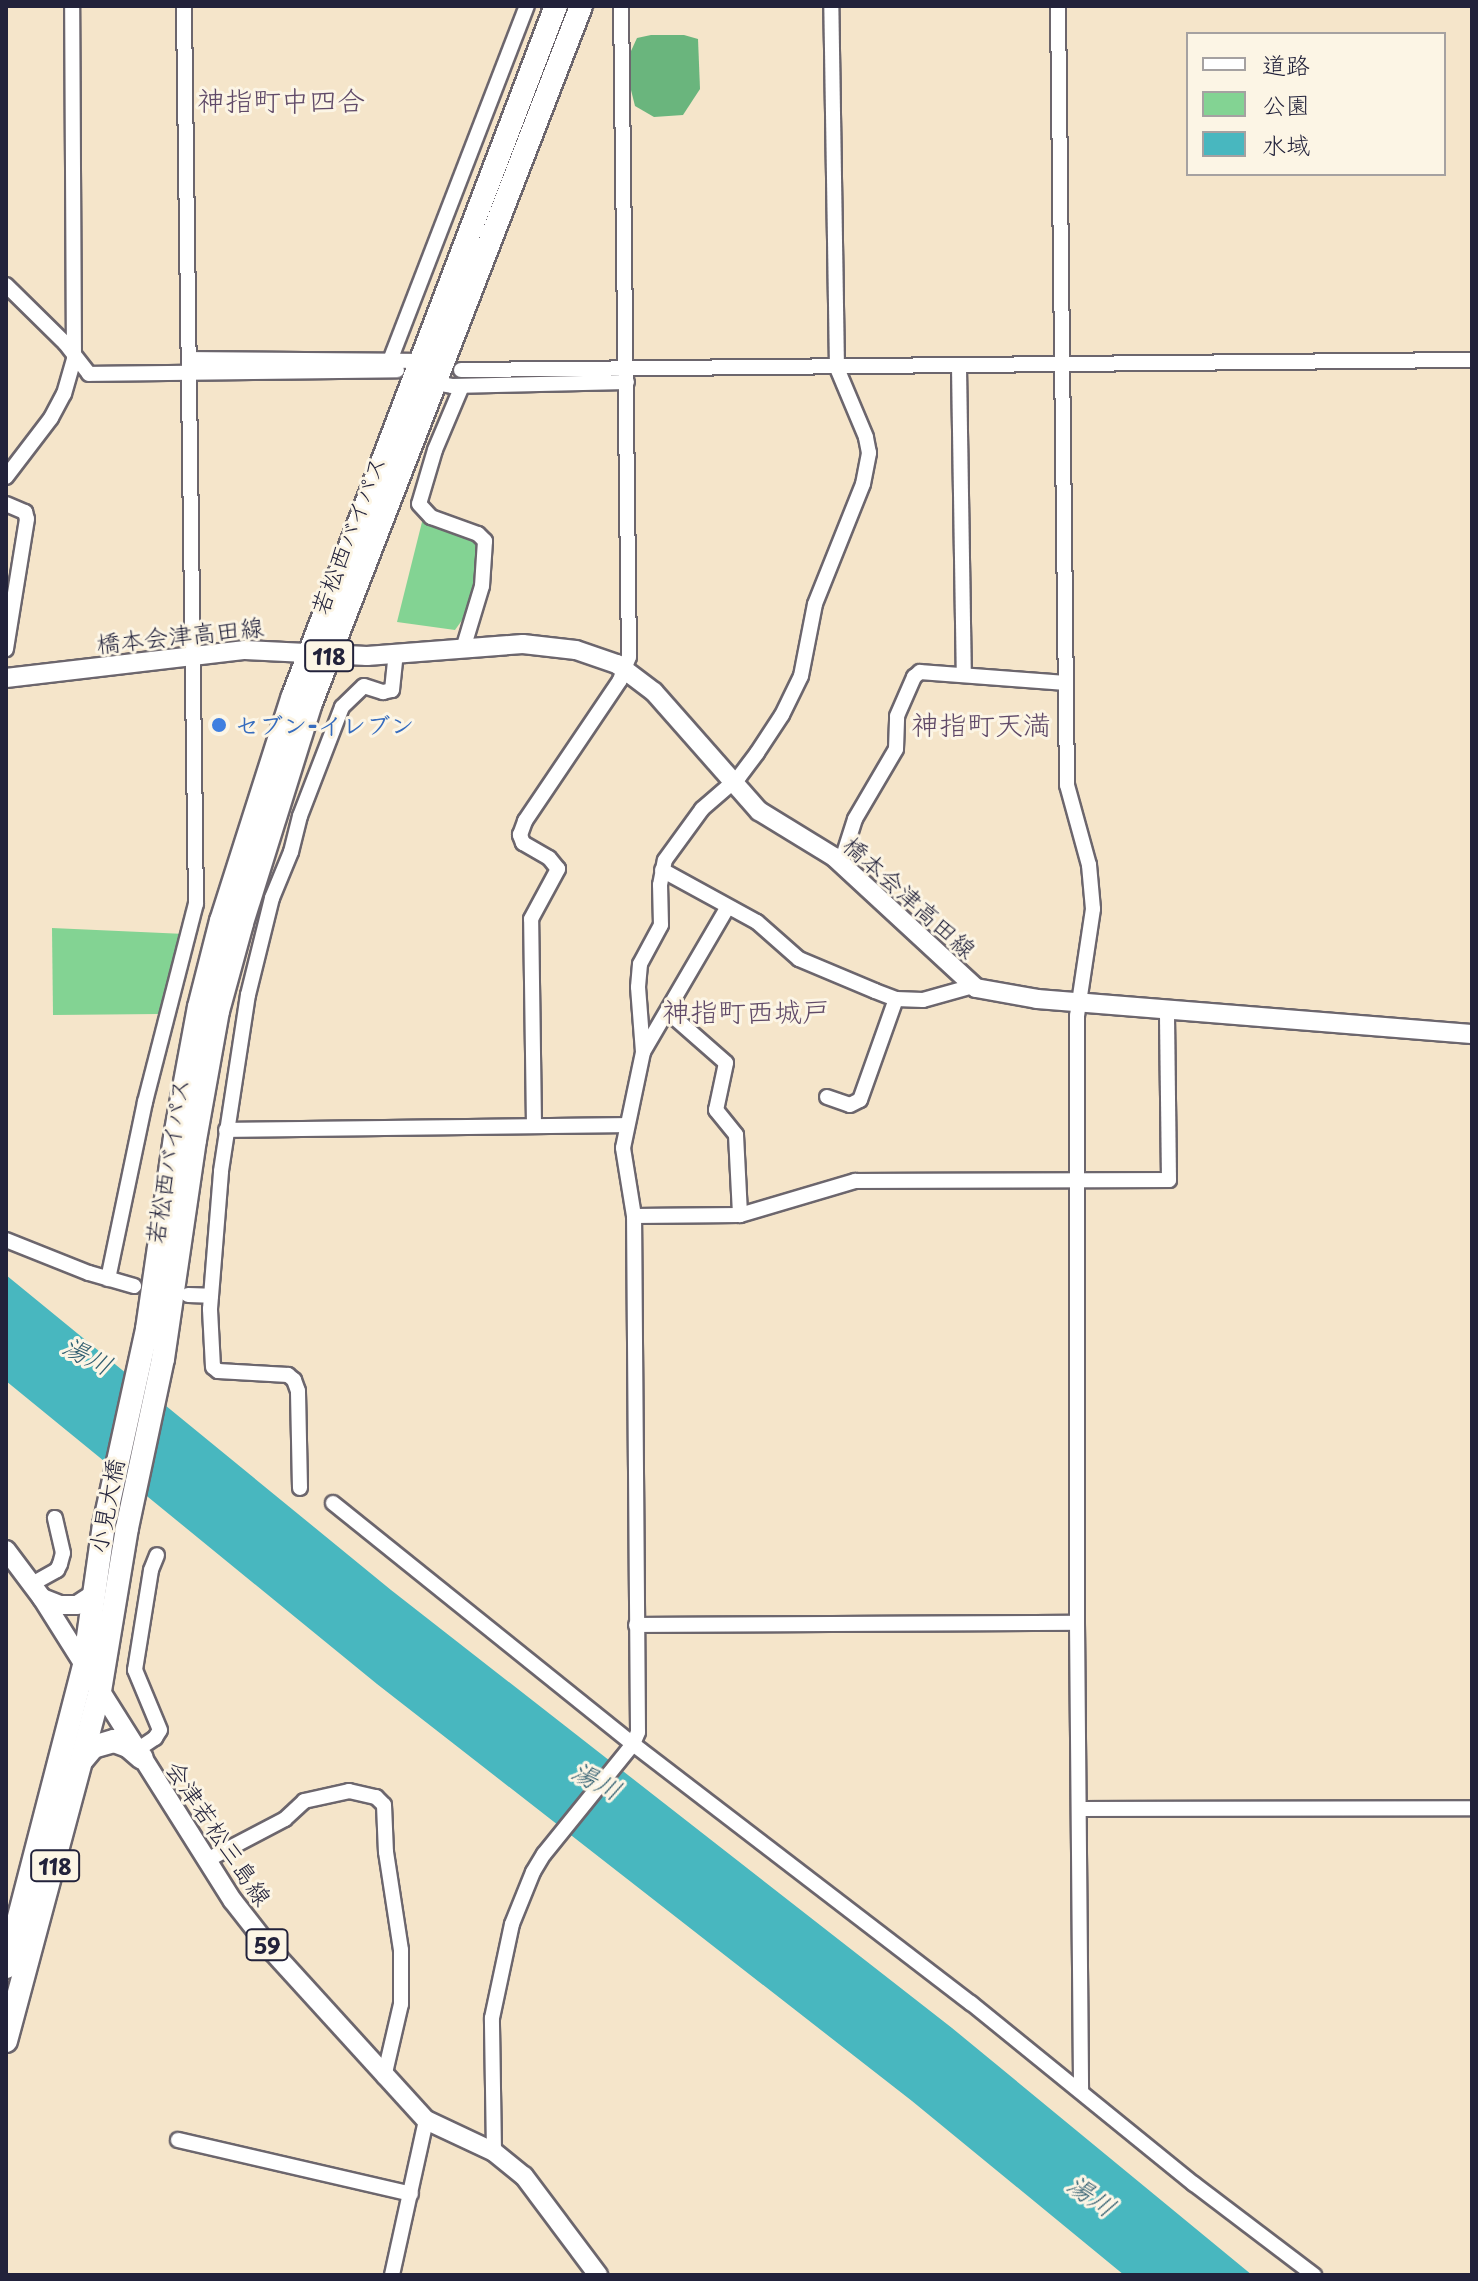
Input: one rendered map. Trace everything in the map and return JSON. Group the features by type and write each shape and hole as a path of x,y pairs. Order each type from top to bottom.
{"highway":[{"name":"若松西バイパス","path":"158,1331 218,1011 320,653 421,361 556,6"},
{"name":"若松西バイパス","path":"320,653 435,383 581,6"},
{"name":"小見大橋","path":"84,1665 94,1594 115,1526 158,1331"},
{"name":"小見大橋","path":"100,1691 115,1526"},
{"name":"118","path":"6,1967 84,1665"},
{"name":"118","path":"6,2041 100,1691"},
{"path":"83,1759 93,1747 114,1741 139,1754"}],"main road":[{"name":"橋本会津高田線","path":"6,678 245,650 396,653 523,644 555,646 599,656 625,669 676,714 733,783 769,819 841,863 973,986 1016,997 1472,1034"},
{"name":"会津若松三島線","path":"6,1550 37,1591 233,1901 273,1952 426,2120 494,2152 524,2176 545,2200 598,2275"},
{"path":"37,1591 60,1605 77,1605 94,1594"}],"street":[{"path":"6,477 51,418 64,394 74,359 72,6"},
{"path":"108,1279 145,1102 195,910 195,655 184,6"},
{"path":"394,364 527,6"},
{"path":"534,1125 531,919 540,897 558,869 549,858 523,843 520,835 525,821 625,669 629,657 621,6"},
{"path":"494,2152 492,2018 512,1924 533,1872 544,1854 633,1744 640,1710 636,1625 634,1216 623,1148 643,1052 638,977 644,953 661,925 662,870 687,828 733,783 782,715 801,676 815,604 863,484 868,443 837,368 831,6"},
{"path":"1058,6 1067,785 1092,885 1093,909 1080,1001 1077,1182 1081,2090"},
{"path":"6,285 65,343 74,359 89,374 190,367 421,361"},
{"path":"435,383 462,386 627,375 837,368 1472,360"},
{"path":"959,367 964,675"},
{"path":"461,370 627,375"},
{"path":"462,386 435,450 419,504 431,517 478,534 485,541 482,586 463,649"},
{"path":"6,504 25,512 27,519 6,649"},
{"path":"300,1488 298,1391 294,1380 288,1375 218,1371 213,1367 211,1296 226,1130 252,980 272,898 291,852 300,816 342,707 364,686 383,692 392,690 396,653"},
{"path":"841,863 855,819 896,749 897,716 914,677 920,672 1066,683"},
{"path":"662,870 772,932 799,959 896,999 923,1000 973,986"},
{"path":"643,1052 727,908"},
{"path":"827,1097 850,1105 860,1100 896,999"},
{"path":"634,1216 740,1215 855,1181 1169,1180 1167,1008"},
{"path":"668,1012 726,1063 716,1110 736,1135 740,1215"},
{"path":"226,1130 626,1125"},
{"path":"6,1240 134,1286"},
{"path":"188,1295 211,1296"},
{"path":"333,1503 633,1744 1081,2090 1194,2184 1314,2275"},
{"path":"37,1591 57,1570 63,1553 55,1518"},
{"path":"139,1754 160,1730 135,1670 151,1570 157,1555"},
{"path":"636,1625 1077,1623"},
{"path":"207,1860 285,1819 304,1801 349,1791 376,1797 384,1805 386,1852 401,1950 401,2004 384,2077"},
{"path":"1080,1809 1472,1808"},
{"path":"392,2275 426,2120"},
{"path":"178,2140 411,2194"}],"green space":[{"path":"684,35 698,39 700,89 683,115 654,117 635,106 630,86 631,51 637,38"},
{"path":"423,518 478,538 480,547 475,602 455,630 397,622"},
{"path":"52,928 185,934 159,1014 53,1015"}],"water":[{"name":"湯川","path":"6,1275 391,1590 952,2028 1252,2275 1124,2275 912,2101 377,1684 6,1381"}],"place":[{"name":"セブン-イレブン","path":"219,725"}],"district":[{"name":"神指町中四合","path":"281,100"},
{"name":"神指町天満","path":"981,724"},
{"name":"神指町西城戸","path":"746,1011"}]}
